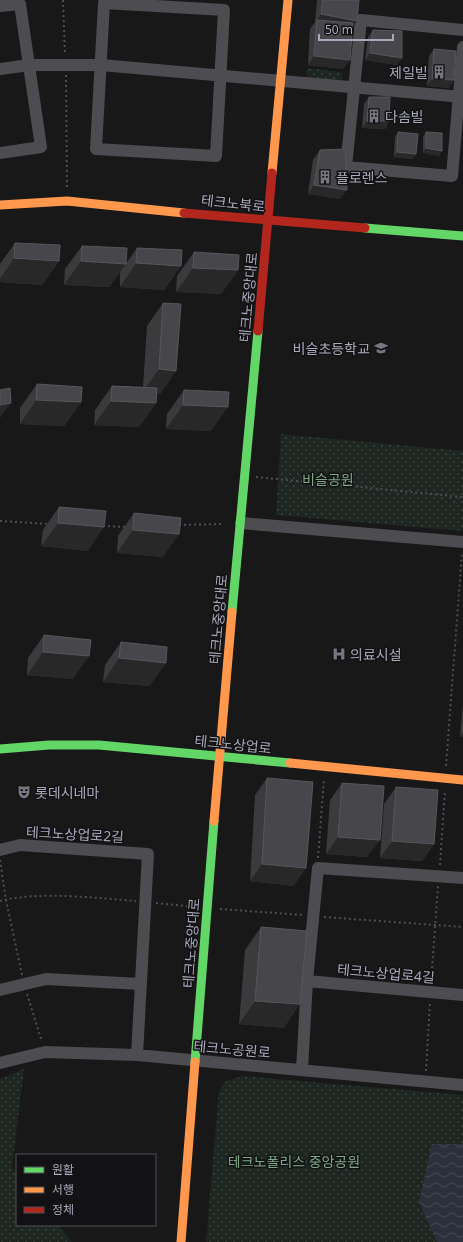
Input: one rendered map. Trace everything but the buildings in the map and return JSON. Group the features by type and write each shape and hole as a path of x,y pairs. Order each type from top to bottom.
{"main road":[{"name":"테크노중앙대로","path":"181,1242 219,757 288,0"},
{"name":"테크노북로","path":"0,205 67,201 269,221 463,236"},
{"name":"테크노상업로","path":"0,749 49,745 99,745 463,780"}],"street":[{"path":"104,3 224,10 216,156 96,149 101,66 104,3"},
{"path":"0,6 20,4 41,147 0,153"},
{"path":"463,30 361,20 346,167 452,176 461,97 463,47"},
{"path":"0,69 30,65 101,66 461,97"},
{"path":"241,523 463,542"},
{"name":"테크노상업로2길","path":"0,850 20,845 148,854 146,902"},
{"path":"302,1070 307,981 318,868 463,878"},
{"path":"137,1055 146,902"},
{"path":"0,990 46,979 141,984"},
{"name":"테크노상업로4길","path":"307,981 463,995"},
{"name":"테크노공원로","path":"0,1063 45,1052 137,1055 463,1086"}],"path":[{"path":"63,0 66,65 67,201"},
{"path":"245,476 463,497"},
{"path":"0,522 53,524"},
{"path":"177,525 224,524"},
{"path":"99,526 129,527"},
{"path":"426,1082 434,925 439,876 463,542"},
{"path":"318,868 325,767"},
{"path":"0,860 6,900 24,984 45,1052"},
{"path":"0,901 24,897 88,898 309,915"},
{"path":"317,916 463,927"}],"green space":[{"path":"307,68 342,72 341,87 306,83"},
{"name":"비슬공원","path":"281,434 463,451 463,531 276,515"},
{"path":"24,1069 12,1168 16,1173 16,1226 59,1226 72,1242 0,1242 0,1079"},
{"name":"테크노폴리스 중앙공원","path":"243,1076 463,1095 463,1242 206,1242 219,1091 226,1081"}],"water":[{"path":"432,1144 463,1144 463,1242 437,1242 419,1202"}],"traffic: fast":[{"path":"365,228 463,236"},
{"path":"232,612 258,331"},
{"path":"0,749 49,745 99,745 290,763"},
{"path":"195,1062 214,821"}],"traffic: slow":[{"path":"272,173 288,0"},
{"path":"0,205 67,201 184,213"},
{"path":"214,821 232,612"},
{"path":"290,763 463,780"},
{"path":"181,1242 195,1062"}],"traffic: jam":[{"path":"258,331 272,173"},
{"path":"184,213 365,228"}],"place":[{"name":"제일빌","path":"439,72"},
{"name":"다솜빌","path":"374,116"},
{"name":"플로렌스","path":"325,177"},
{"name":"비슬초등학교","path":"381,348"},
{"name":"의료시설","path":"339,654"},
{"name":"롯데시네마","path":"24,792"}]}
